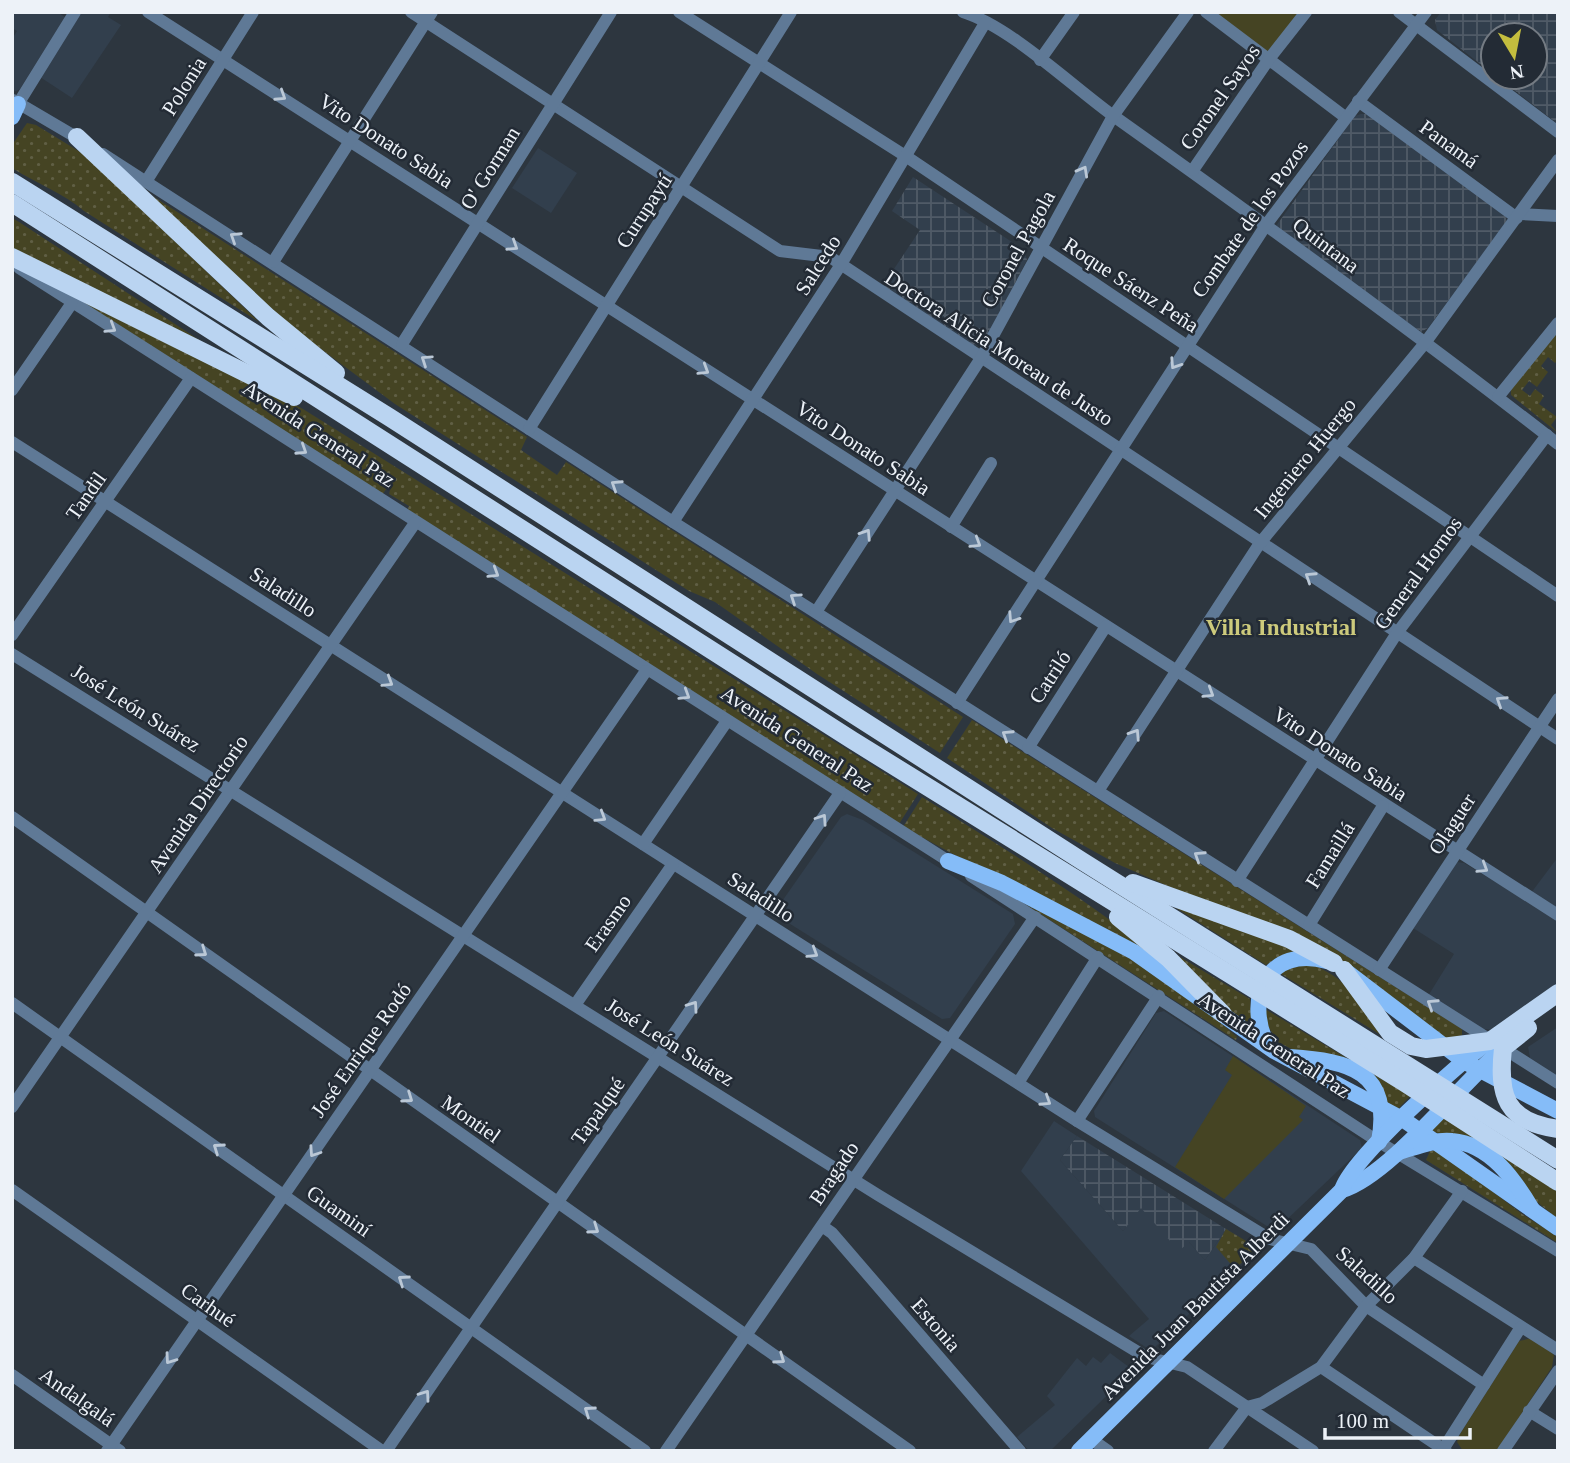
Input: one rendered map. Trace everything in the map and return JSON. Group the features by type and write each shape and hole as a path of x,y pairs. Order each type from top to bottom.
{"highway":[{"path":"77,138 268,317 389,417"},
{"name":"Avenida General Paz","path":"12,182 389,417 1082,861 1291,990 1410,1076 1467,1122 1558,1182"},
{"name":"Avenida General Paz","path":"12,203 385,443 1073,878 1282,1007 1410,1076 1480,1109 1558,1160"},
{"path":"12,257 385,443"},
{"path":"1082,861 1175,900 1289,939 1339,966 1384,1026 1411,1046 1438,1049 1496,1044 1558,1007"},
{"path":"1073,878 1168,958 1223,1014"},
{"path":"1496,1044 1558,993"},
{"path":"1496,1044 1501,1086 1510,1108 1536,1124 1558,1129"}],"main road":[{"path":"948,861 1002,883 1134,951 1268,1047 1404,1120 1536,1216 1556,1227"},
{"path":"1268,1047 1260,1031 1258,1014 1259,996 1266,977 1285,963 1316,958 1339,966 1465,1062 1558,1111"},
{"name":"Avenida Juan Bautista Alberdi","path":"1079,1451 1342,1190 1346,1177 1379,1142 1469,1055 1496,1044"},
{"name":"Avenida Juan Bautista Alberdi","path":"1342,1190 1357,1186 1397,1152 1496,1044"},
{"path":"1284,1056 1341,1064 1366,1078 1376,1089 1383,1107 1379,1142"},
{"path":"1397,1152 1453,1140 1479,1149 1502,1167 1536,1216"}],"street":[{"path":"75,12 14,107 77,138 146,180 673,522 1558,1083"},
{"name":"Vito Donato Sabia","path":"148,12 604,307 1315,759 1383,806 1558,915"},
{"name":"Polonia","path":"146,180 253,12"},
{"name":"Doctora Alicia Moreau de Justo","path":"411,12 429,17 780,251 789,254 824,255 1558,739"},
{"name":"O' Gorman","path":"402,344 611,12"},
{"name":"Roque Sáenz Peña","path":"679,12 907,157 1041,249 1188,344 1337,450 1558,596"},
{"name":"Curupaytí","path":"529,429 791,12"},
{"name":"Quintana","path":"965,12 1041,60 1114,116 1193,170 1558,444"},
{"path":"1041,60 1074,12"},
{"name":"Coronel Pagola","path":"816,612 981,358 1114,116 1188,12"},
{"path":"1206,12 1345,117"},
{"name":"Coronel Sayos","path":"1193,170 1269,59 1306,12"},
{"path":"1399,12 1558,132"},
{"name":"Combate de los Pozos","path":"957,703 1266,225 1426,12"},
{"path":"273,262 429,17"},
{"name":"Salcedo","path":"673,522 840,266 985,23"},
{"name":"Panamá","path":"1358,101 1519,216"},
{"name":"Ingeniero Huergo","path":"1098,791 1260,543 1425,343 1558,160"},
{"path":"1519,216 1558,216"},
{"name":"Avenida General Paz","path":"12,264 1159,996 1379,1142 1558,1251"},
{"path":"12,390 72,303"},
{"path":"1498,397 1558,323"},
{"name":"Tandil","path":"12,635 191,378"},
{"name":"General Hornos","path":"1237,881 1397,634 1547,435"},
{"name":"Saladillo","path":"12,442 1077,1121 1270,1239 1311,1249 1366,1306 1484,1385"},
{"path":"951,527 991,463"},
{"name":"Avenida Directorio","path":"12,1107 415,523"},
{"name":"Catriló","path":"1028,748 1106,626"},
{"name":"José León Suárez","path":"12,654 853,1179 1146,1357 1187,1367 1313,1451"},
{"name":"José Enrique Rodó","path":"113,1449 197,1321 646,671"},
{"name":"Olaguer","path":"1379,970 1558,699"},
{"path":"643,844 727,721"},
{"name":"Tapalqué","path":"384,1451 840,793"},
{"name":"Famaillá","path":"1309,925 1383,806"},
{"name":"Montiel","path":"12,817 909,1451"},
{"name":"Erasmo","path":"575,1005 673,863"},
{"name":"Bragado","path":"666,1451 1035,918"},
{"path":"1018,1083 1098,957"},
{"path":"1077,1121 1159,996"},
{"name":"Guaminí","path":"12,1003 645,1451"},
{"name":"Carhué","path":"12,1190 384,1451"},
{"path":"1214,1451 1247,1407 1262,1403 1321,1367 1366,1306 1414,1258 1462,1191"},
{"name":"Estonia","path":"822,1226 832,1233 1020,1451"},
{"path":"1414,1258 1558,1350"},
{"path":"1321,1367 1444,1450 1521,1327"},
{"path":"1503,1451 1558,1371"},
{"name":"Andalgalá","path":"12,1375 113,1449"},
{"path":"1529,1411 1558,1429"},
{"path":"1091,1439 1108,1451"}],"shaded area":[{"path":"12,12 57,12 65,17 20,89 16,91 12,90 12,39 17,31 12,28"},
{"path":"78,12 111,12 108,17 121,25 72,98 40,77"},
{"path":"1209,12 1302,12 1268,53"},
{"path":"1441,12 1558,12 1558,124 1515,91 1549,91 1549,21 1479,21 1479,63 1437,30 1435,20"},
{"path":"1366,114 1505,215 1507,221 1428,328 1421,332 1276,226 1355,116"},
{"path":"27,123 36,125 85,155 259,322 67,199 12,168 12,145"},
{"path":"538,148 577,173 551,213 512,188"},
{"path":"913,177 1024,250 1027,260 983,344 974,346 882,287 920,230 892,211"},
{"path":"137,186 527,437 521,450 557,475 566,462 963,717 940,753 817,674 715,602 689,591 395,404 286,323"},
{"path":"12,218 19,222 233,362 12,252"},
{"path":"50,282 206,357 303,409 918,794 899,824 407,511 409,506 389,494 390,490 387,488 382,495"},
{"path":"1558,328 1558,360 1555,363 1548,357 1541,366 1548,372 1537,387 1529,381 1522,390 1530,396 1535,389 1544,396 1539,404 1557,417 1551,425 1558,433 1511,395 1511,388"},
{"path":"972,720 1462,1029 1462,1035 1447,1040 1345,963 1115,863 1052,828 947,758"},
{"path":"922,797 1090,906 1185,979 903,827"},
{"path":"847,814 863,820 1013,914 1015,924 950,1018 942,1019 779,917 778,907 841,817"},
{"path":"1558,857 1558,911 1531,893"},
{"path":"1457,862 1464,863 1558,920 1558,986 1492,1030 1477,1028 1428,996 1454,954 1413,928"},
{"path":"1022,902 1133,958 1202,1007 1237,1037 1236,1040"},
{"path":"1173,906 1298,951 1278,957 1266,965"},
{"path":"1160,945 1250,999 1252,1025 1249,1027"},
{"path":"1308,964 1322,969 1346,985 1394,1043 1278,972"},
{"path":"1265,1009 1410,1096 1398,1109 1387,1102 1383,1091 1279,1043 1266,1023"},
{"path":"1164,1011 1360,1140 1362,1148 1280,1226 1270,1228 1095,1117 1094,1111 1156,1013"},
{"path":"1558,1027 1558,1076 1530,1058 1528,1047"},
{"path":"1233,1056 1306,1106 1299,1117 1303,1120 1224,1199 1175,1167 1232,1075 1225,1070"},
{"path":"1442,1117 1558,1192 1558,1219 1531,1197 1514,1172 1431,1130"},
{"path":"1054,1121 1077,1136 1060,1160 1123,1231 1140,1207 1189,1242 1205,1260 1226,1229 1251,1245 1253,1252 1155,1347 1147,1348 1129,1336 1149,1319 1021,1171"},
{"path":"1077,1136 1226,1229 1205,1260 1189,1242 1179,1251 1141,1208 1123,1231 1060,1160"},
{"path":"1438,1150 1522,1214 1558,1237 1558,1243 1426,1160 1430,1151"},
{"path":"1226,1229 1251,1244 1253,1252 1235,1269 1216,1247"},
{"path":"1532,1338 1554,1355 1552,1367 1497,1451 1463,1451 1457,1442 1460,1434 1519,1341"},
{"path":"1110,1353 1133,1370 1050,1451 1029,1451 1017,1437 1055,1405 1047,1396 1077,1358 1086,1366 1093,1357 1101,1363"}],"district":[{"name":"Villa Industrial","path":"1281,627"}]}
